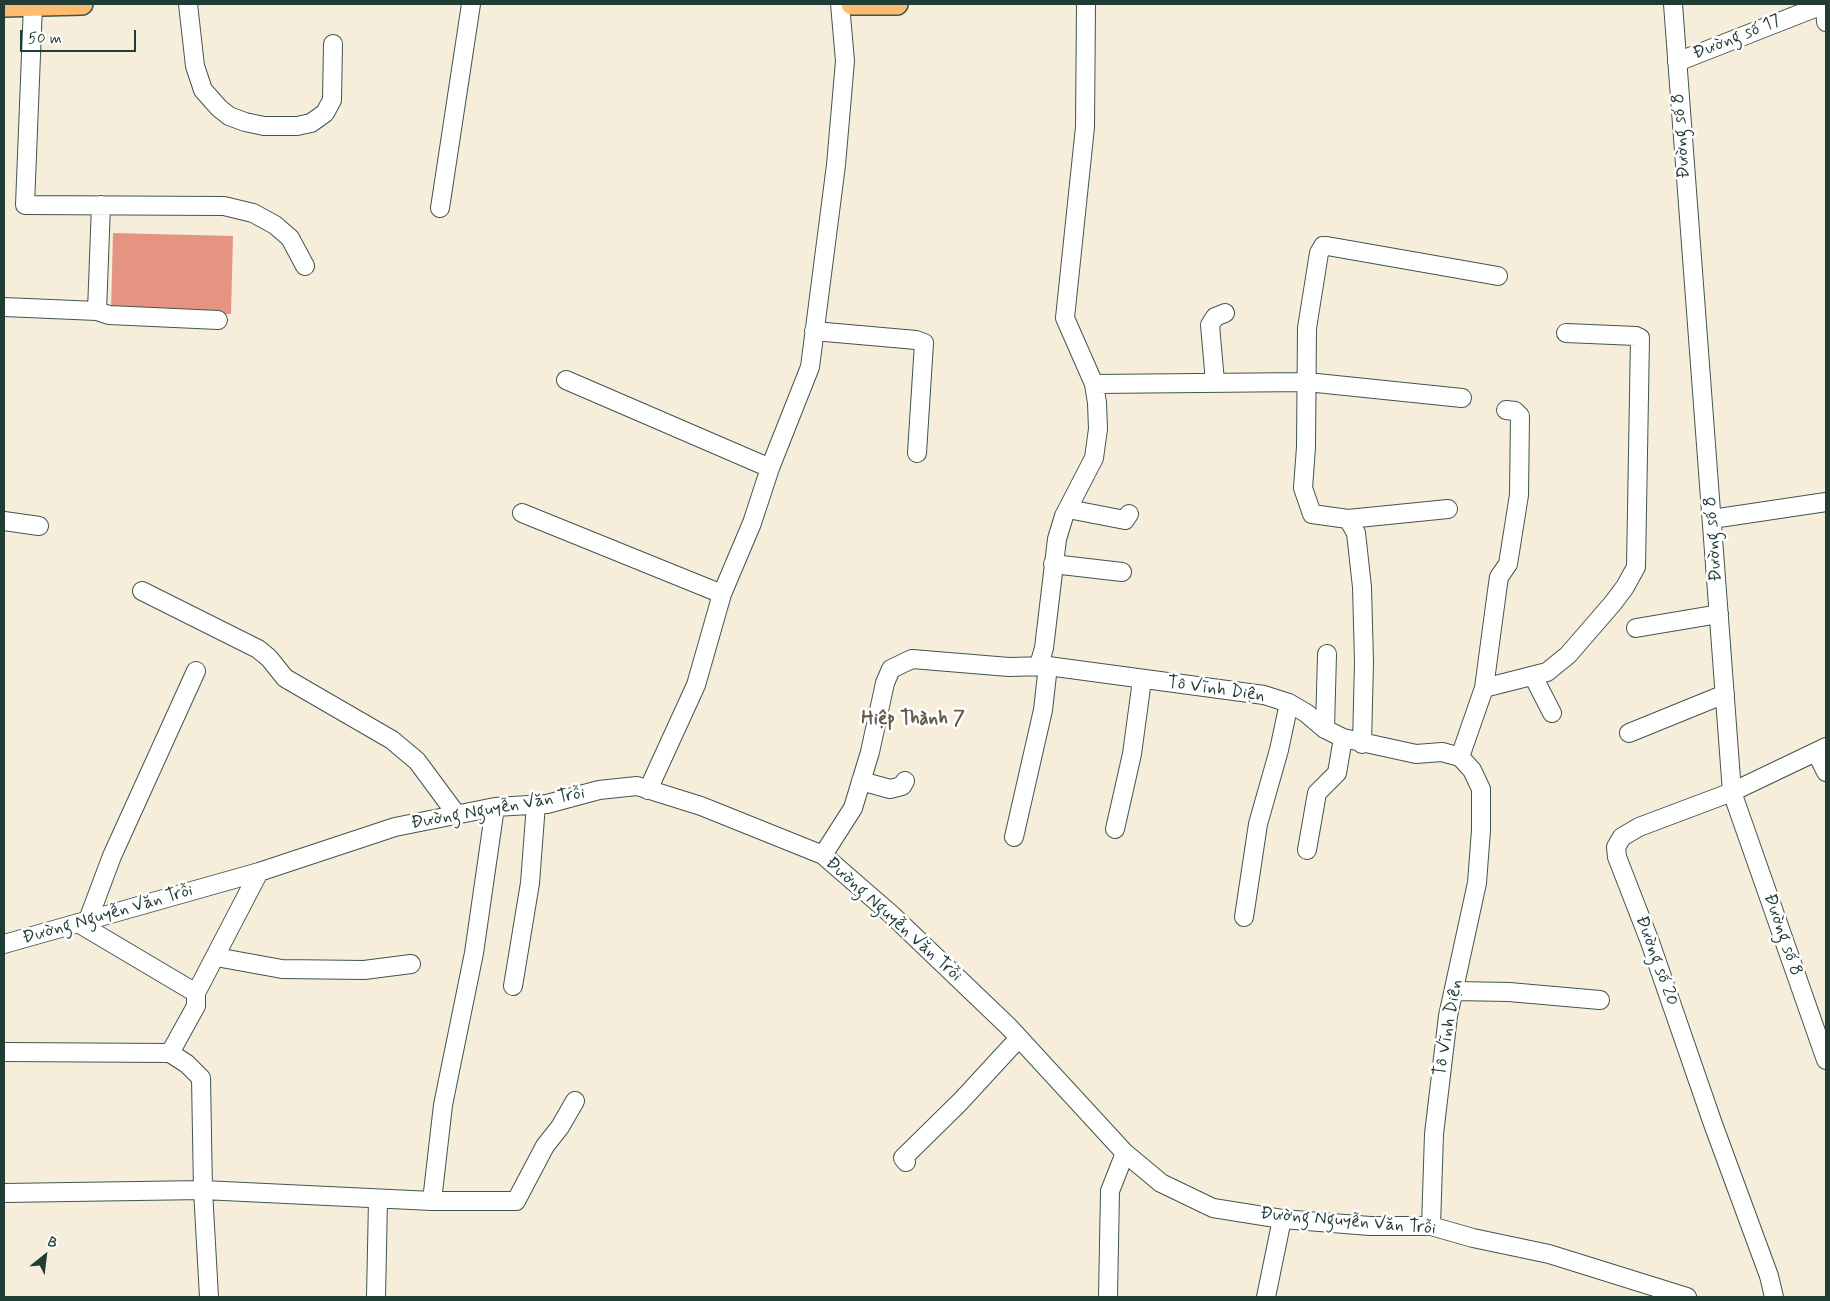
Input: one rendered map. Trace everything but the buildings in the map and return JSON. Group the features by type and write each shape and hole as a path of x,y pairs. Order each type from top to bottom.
{"main road":[{"path":"4,6 82,4"},
{"path":"852,4 897,4"}],"street":[{"path":"188,4 195,66 204,90 229,116 245,122 264,126 297,126 311,123 325,113 332,100 333,92 333,44"},
{"path":"440,208 472,4"},
{"path":"648,790 696,685 722,594 752,523 770,468 810,367 836,165 844,71 845,43 840,4"},
{"path":"1014,837 1043,710 1044,648 1057,539 1068,509 1094,458 1098,429 1094,384 1065,318 1085,127 1086,4"},
{"name":"Đường số 8","path":"1673,4 1732,792 1826,1060"},
{"path":"1825,4 1826,22"},
{"name":"Đường số 17","path":"1677,62 1825,4"},
{"path":"33,5 25,205 224,206 253,213 275,225 290,238 305,266"},
{"path":"98,311 100,205"},
{"path":"1448,509 1348,519 1312,514 1303,488 1307,328 1319,253 1323,246 1498,276"},
{"path":"4,307 98,311 109,315 218,320"},
{"path":"1215,382 1210,325 1214,317 1225,313"},
{"path":"814,331 916,340 924,343 917,453"},
{"path":"1484,688 1547,672 1568,655 1613,603 1636,567 1635,530 1642,346 1640,338 1636,336 1566,333"},
{"path":"566,380 770,468"},
{"path":"1094,384 1307,382 1462,398"},
{"path":"1460,757 1484,688 1496,591 1499,578 1508,564 1520,495 1520,416 1515,411 1506,410"},
{"path":"1712,519 1826,502"},
{"path":"1068,509 1125,520 1129,514"},
{"path":"522,513 722,594"},
{"path":"1348,519 1356,533 1362,586 1364,662 1362,744"},
{"path":"4,521 39,526"},
{"path":"1053,564 1122,572"},
{"path":"142,591 258,649 269,658 285,678 392,740 417,761 456,815"},
{"path":"1636,628 1719,614"},
{"path":"1325,728 1327,654"},
{"name":"Tô Vĩnh Diện","path":"823,855 853,808 885,683 892,669 912,659 1009,667 1043,666 1264,694 1289,703 1343,738 1362,744 1416,754 1442,752 1460,757 1472,770 1481,789 1481,830 1477,883 1448,1016 1431,1181 1431,1226"},
{"path":"196,671 83,922 196,993"},
{"path":"1532,676 1552,713"},
{"path":"1115,829 1132,754 1142,680"},
{"path":"1629,733 1725,694"},
{"path":"1244,917 1258,824 1279,750 1289,703"},
{"path":"1307,850 1317,794 1337,773 1343,738"},
{"path":"1821,750 1826,772"},
{"name":"Đường số 20","path":"1774,1297 1769,1276 1713,1124 1650,942 1617,857 1616,847 1622,837 1639,827 1732,792 1821,750"},
{"path":"861,781 890,789 902,786 905,781"},
{"name":"Đường Nguyễn Văn Trỗi","path":"4,944 259,872 395,827 495,807 536,804 599,790 637,786 701,806 823,855 892,915 1019,1038 1125,1154 1161,1183 1213,1208 1282,1218 1370,1226 1431,1226 1473,1238 1549,1254 1687,1297"},
{"path":"513,986 530,883 536,804"},
{"path":"432,1202 443,1105 474,953 495,807"},
{"path":"170,1053 196,1006 196,993 259,872"},
{"path":"216,957 282,969 299,970 364,970 411,964"},
{"path":"1454,991 1509,992 1600,1000"},
{"path":"906,1162 903,1158 960,1102 1019,1038"},
{"path":"4,1052 170,1053 187,1064 201,1078 203,1190 209,1297"},
{"path":"4,1193 203,1190 432,1202 516,1201 536,1161 574,1101"},
{"path":"1108,1297 1110,1191 1125,1154"},
{"path":"376,1297 378,1200"},
{"path":"1266,1297 1282,1218"}],"district":[{"name":"Hiệp Thành 7","path":"913,720"}]}
